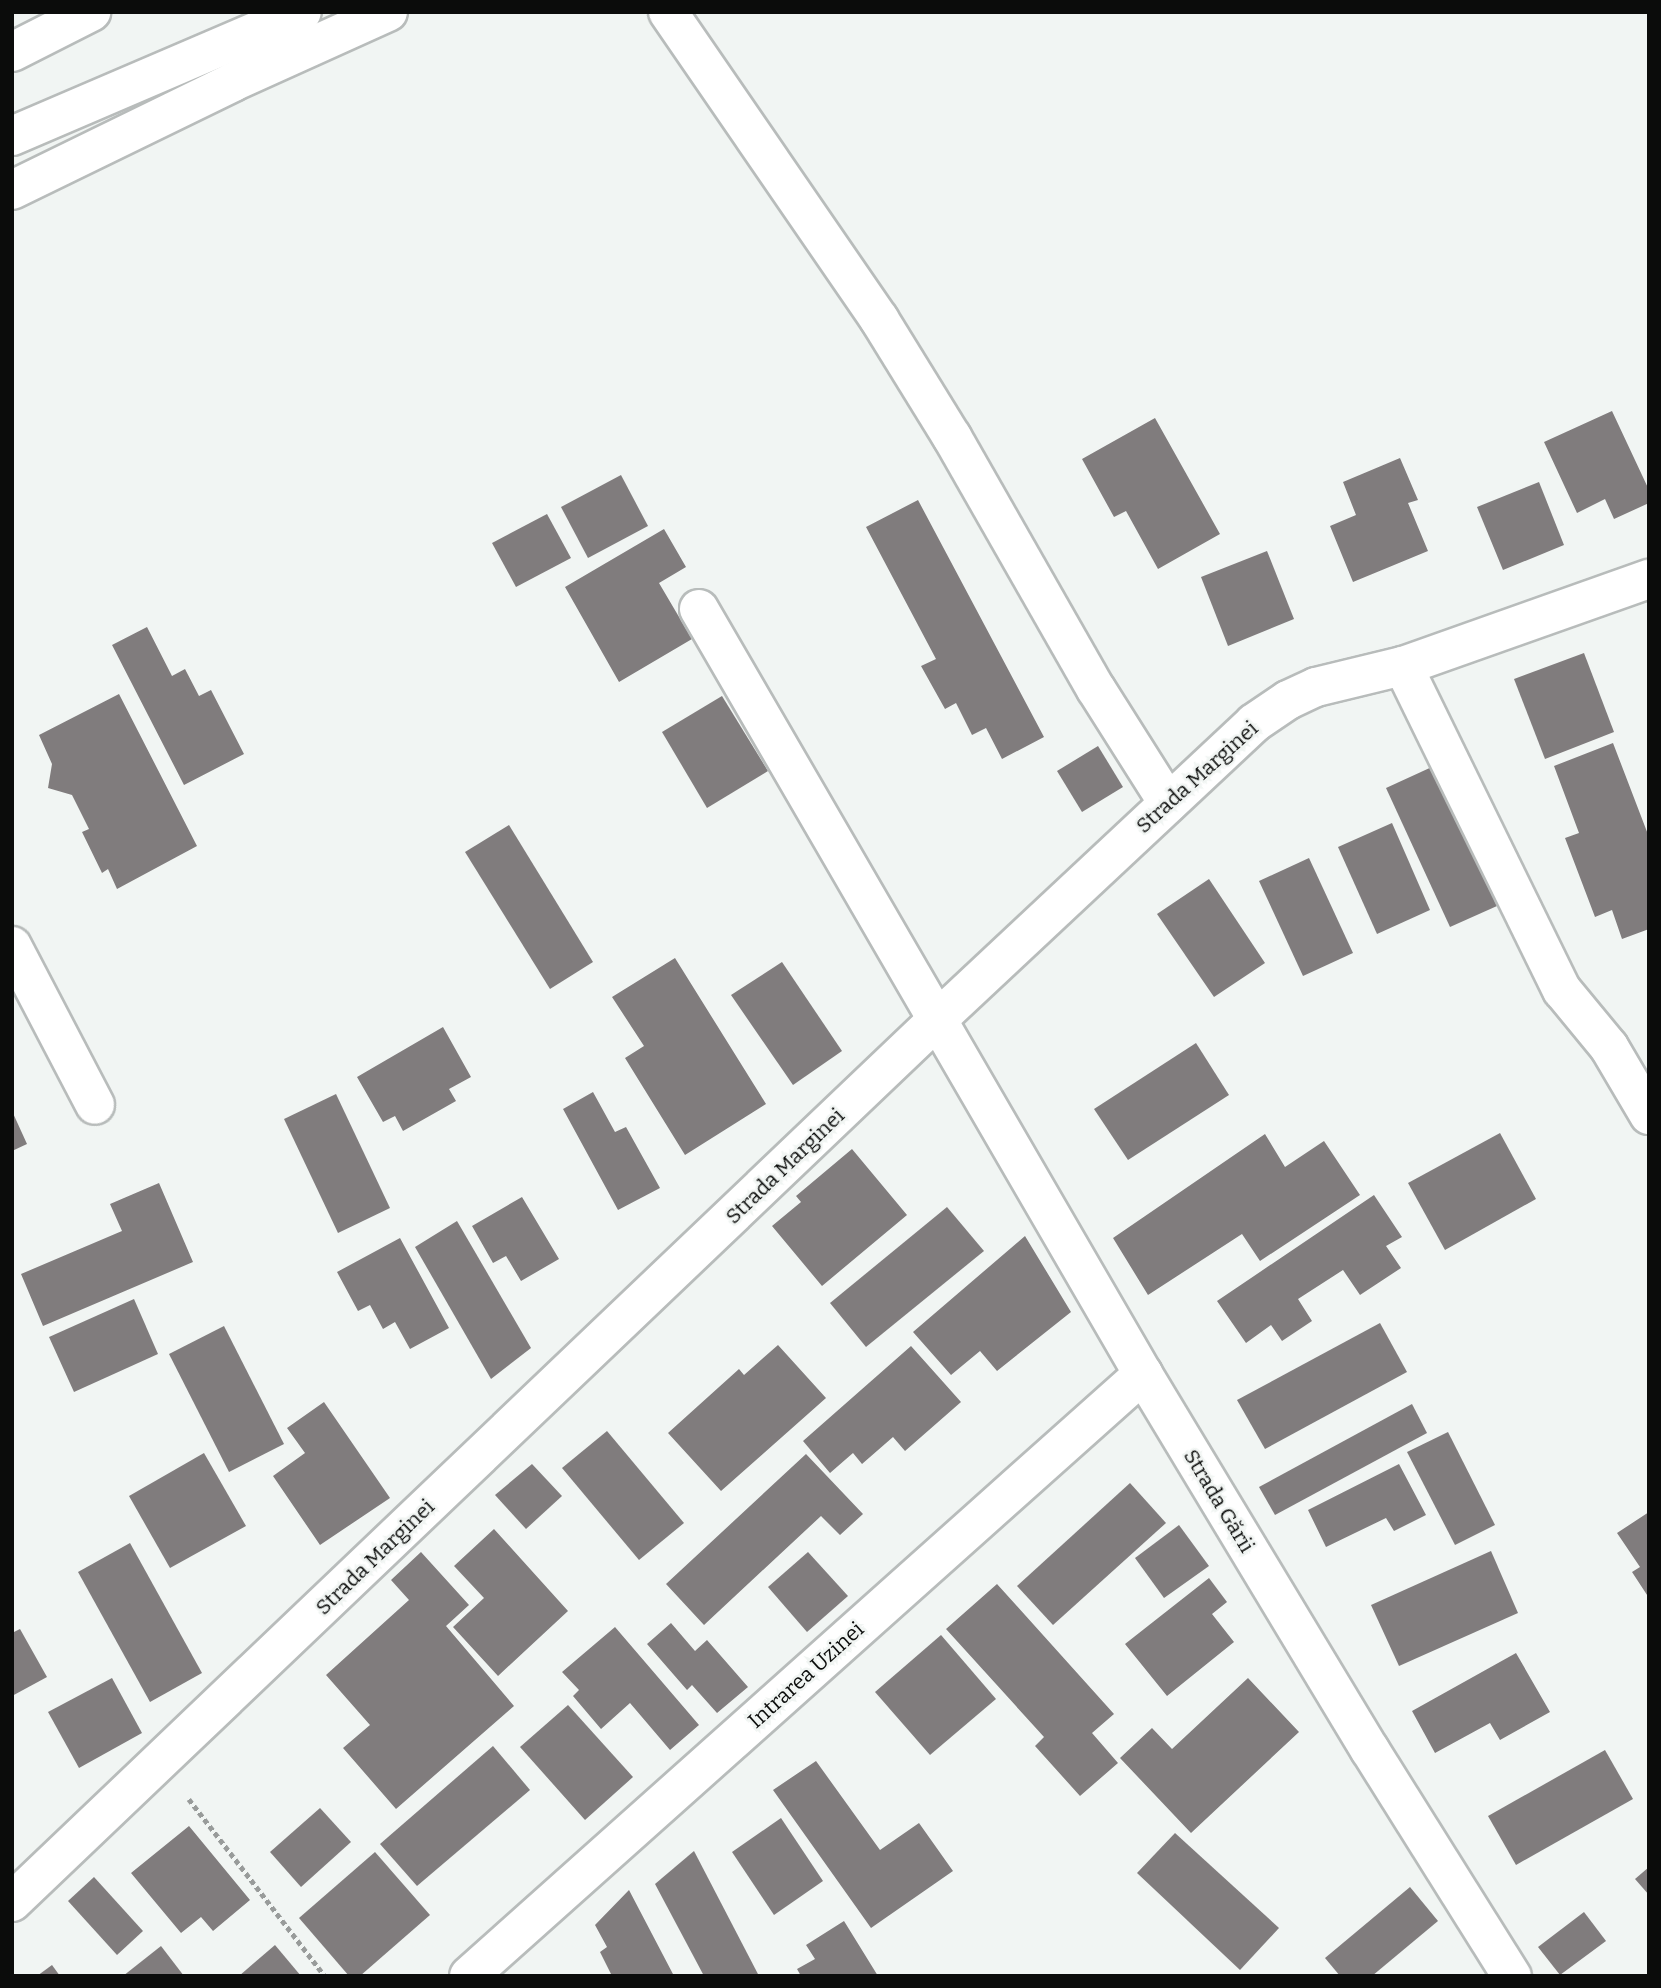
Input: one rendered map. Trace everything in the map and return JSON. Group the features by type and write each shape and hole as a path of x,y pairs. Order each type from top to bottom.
{"street":[{"path":"12,52 90,12"},
{"path":"12,190 163,115 388,12"},
{"path":"668,12 879,319 952,437 1096,689 1168,803"},
{"path":"12,136 294,16"},
{"name":"Strada Marginei","path":"12,1902 937,1020 1254,723 1288,700 1316,687 1403,666 1649,579"},
{"name":"Strada Gării","path":"699,609 1143,1374 1370,1750 1512,1976"},
{"path":"1403,666 1563,990 1609,1047 1649,1115"},
{"path":"12,946 95,1105"},
{"name":"Intrarea Uzinei","path":"469,1976 1143,1374"}],"path":[{"path":"160,1762 325,1976"}],"building":[{"path":"1612,411 1649,490 1649,503 1614,519 1605,499 1577,513 1544,442"},
{"path":"1155,418 1220,534 1158,569 1126,511 1114,517 1082,459"},
{"path":"1400,458 1418,500 1408,503 1428,551 1353,582 1330,526 1356,515 1343,482"},
{"path":"621,475 648,526 588,558 561,507"},
{"path":"1539,482 1564,545 1503,570 1477,507"},
{"path":"918,500 1044,737 1002,759 986,728 972,735 956,703 945,709 921,666 936,659 866,527"},
{"path":"547,514 571,558 516,587 492,543"},
{"path":"664,529 686,567 659,583 692,639 619,682 565,587"},
{"path":"1267,551 1294,619 1228,646 1201,577"},
{"path":"147,627 172,676 185,669 199,696 211,690 244,754 184,785 112,645"},
{"path":"1584,653 1614,732 1545,759 1514,679"},
{"path":"119,694 197,846 117,889 108,869 102,873 82,832 89,829 72,795 48,788 52,764 39,735"},
{"path":"722,696 768,771 707,808 662,732"},
{"path":"1613,743 1649,837 1649,929 1622,939 1612,910 1595,917 1565,838 1579,833 1554,766"},
{"path":"1098,746 1123,787 1082,812 1057,771"},
{"path":"1434,766 1497,906 1450,927 1386,788"},
{"path":"1392,823 1430,910 1377,934 1338,847"},
{"path":"509,825 593,962 550,989 465,852"},
{"path":"1309,858 1353,953 1303,976 1259,881"},
{"path":"1209,879 1265,963 1214,997 1157,914"},
{"path":"675,958 766,1104 685,1155 625,1058 644,1046 612,997"},
{"path":"782,962 842,1051 793,1085 731,995"},
{"path":"443,1027 471,1077 449,1089 456,1101 403,1131 395,1116 383,1122 357,1077"},
{"path":"1196,1043 1229,1095 1128,1160 1094,1109"},
{"path":"593,1092 615,1132 626,1127 660,1188 618,1210 563,1109"},
{"path":"336,1094 390,1208 338,1233 284,1119"},
{"path":"12,1111 27,1144 12,1151"},
{"path":"1500,1133 1536,1199 1445,1250 1408,1183"},
{"path":"1265,1134 1285,1167 1324,1141 1360,1195 1260,1261 1242,1234 1148,1295 1113,1238"},
{"path":"852,1149 907,1215 822,1286 772,1226 801,1202 796,1196"},
{"path":"159,1183 193,1262 43,1326 21,1274 122,1231 110,1204"},
{"path":"1374,1195 1402,1237 1386,1246 1401,1268 1360,1295 1343,1270 1298,1299 1312,1321 1282,1341 1271,1325 1246,1343 1217,1301"},
{"path":"522,1197 559,1259 521,1281 506,1256 493,1263 472,1226"},
{"path":"947,1207 984,1251 866,1347 830,1303"},
{"path":"457,1221 531,1348 491,1379 415,1247"},
{"path":"1025,1236 1071,1312 997,1371 980,1351 951,1375 913,1332"},
{"path":"400,1238 449,1328 410,1349 395,1322 383,1329 370,1305 358,1311 337,1272"},
{"path":"134,1299 158,1354 74,1392 49,1337"},
{"path":"1380,1323 1407,1372 1265,1449 1237,1400"},
{"path":"224,1326 284,1444 229,1472 169,1354"},
{"path":"778,1345 826,1398 721,1491 668,1433 739,1369 744,1375"},
{"path":"911,1346 961,1402 905,1451 893,1437 862,1464 853,1453 830,1473 803,1441"},
{"path":"324,1402 390,1498 320,1545 273,1476 305,1453 287,1428"},
{"path":"1412,1404 1427,1433 1275,1515 1259,1487"},
{"path":"607,1431 684,1523 639,1560 562,1468"},
{"path":"1448,1432 1495,1525 1455,1545 1407,1452"},
{"path":"204,1453 246,1526 170,1568 129,1496"},
{"path":"806,1454 863,1514 840,1535 821,1516 704,1625 666,1584"},
{"path":"532,1464 562,1496 526,1529 495,1495"},
{"path":"1399,1464 1426,1515 1394,1531 1386,1518 1326,1547 1308,1510"},
{"path":"1130,1483 1166,1523 1053,1625 1017,1586"},
{"path":"1649,1512 1649,1598 1632,1572 1640,1567 1617,1533"},
{"path":"1179,1525 1209,1566 1164,1598 1135,1558"},
{"path":"494,1529 568,1611 498,1676 453,1627 484,1598 454,1566"},
{"path":"130,1543 202,1673 150,1702 78,1572"},
{"path":"1491,1551 1518,1613 1399,1666 1371,1605"},
{"path":"421,1552 469,1605 446,1626 514,1706 396,1809 343,1748 370,1725 326,1675 409,1600 391,1580"},
{"path":"808,1552 848,1596 807,1632 768,1587"},
{"path":"1209,1578 1227,1602 1212,1614 1234,1642 1167,1696 1125,1644"},
{"path":"997,1584 1114,1714 1092,1733 1118,1763 1080,1796 1035,1746 1044,1737 946,1629"},
{"path":"671,1623 695,1651 707,1640 748,1687 717,1713 692,1685 687,1690 647,1644"},
{"path":"615,1627 699,1725 670,1750 630,1703 601,1729 573,1696 579,1690 562,1672"},
{"path":"20,1629 47,1677 12,1696 12,1633"},
{"path":"941,1635 996,1699 930,1755 875,1692"},
{"path":"1516,1653 1550,1712 1500,1740 1490,1723 1435,1753 1412,1711"},
{"path":"112,1678 142,1733 79,1768 48,1712"},
{"path":"1248,1678 1299,1732 1191,1833 1120,1758 1152,1728 1172,1749"},
{"path":"568,1705 633,1777 585,1820 520,1747"},
{"path":"493,1746 530,1790 417,1886 380,1844"},
{"path":"1605,1750 1633,1799 1516,1865 1488,1816"},
{"path":"816,1761 880,1850 919,1823 953,1871 871,1928 773,1790"},
{"path":"320,1808 351,1842 301,1887 270,1852"},
{"path":"781,1818 823,1881 774,1915 732,1852"},
{"path":"189,1826 250,1900 213,1931 201,1917 181,1933 131,1873"},
{"path":"1175,1833 1279,1928 1240,1970 1137,1873"},
{"path":"694,1851 759,1976 704,1976 655,1884"},
{"path":"375,1852 430,1915 360,1976 349,1976 299,1918"},
{"path":"1649,1867 1649,1895 1635,1879"},
{"path":"94,1877 143,1931 117,1955 68,1901"},
{"path":"1410,1887 1438,1921 1372,1976 1340,1976 1325,1958"},
{"path":"629,1890 674,1976 612,1976 600,1952 607,1947 595,1925"},
{"path":"1584,1912 1606,1941 1560,1975 1538,1947"},
{"path":"844,1921 878,1976 801,1976 797,1969 815,1959 806,1945"},
{"path":"275,1945 301,1976 239,1976"},
{"path":"161,1946 184,1976 123,1976"},
{"path":"52,1965 60,1976 37,1976"}]}
